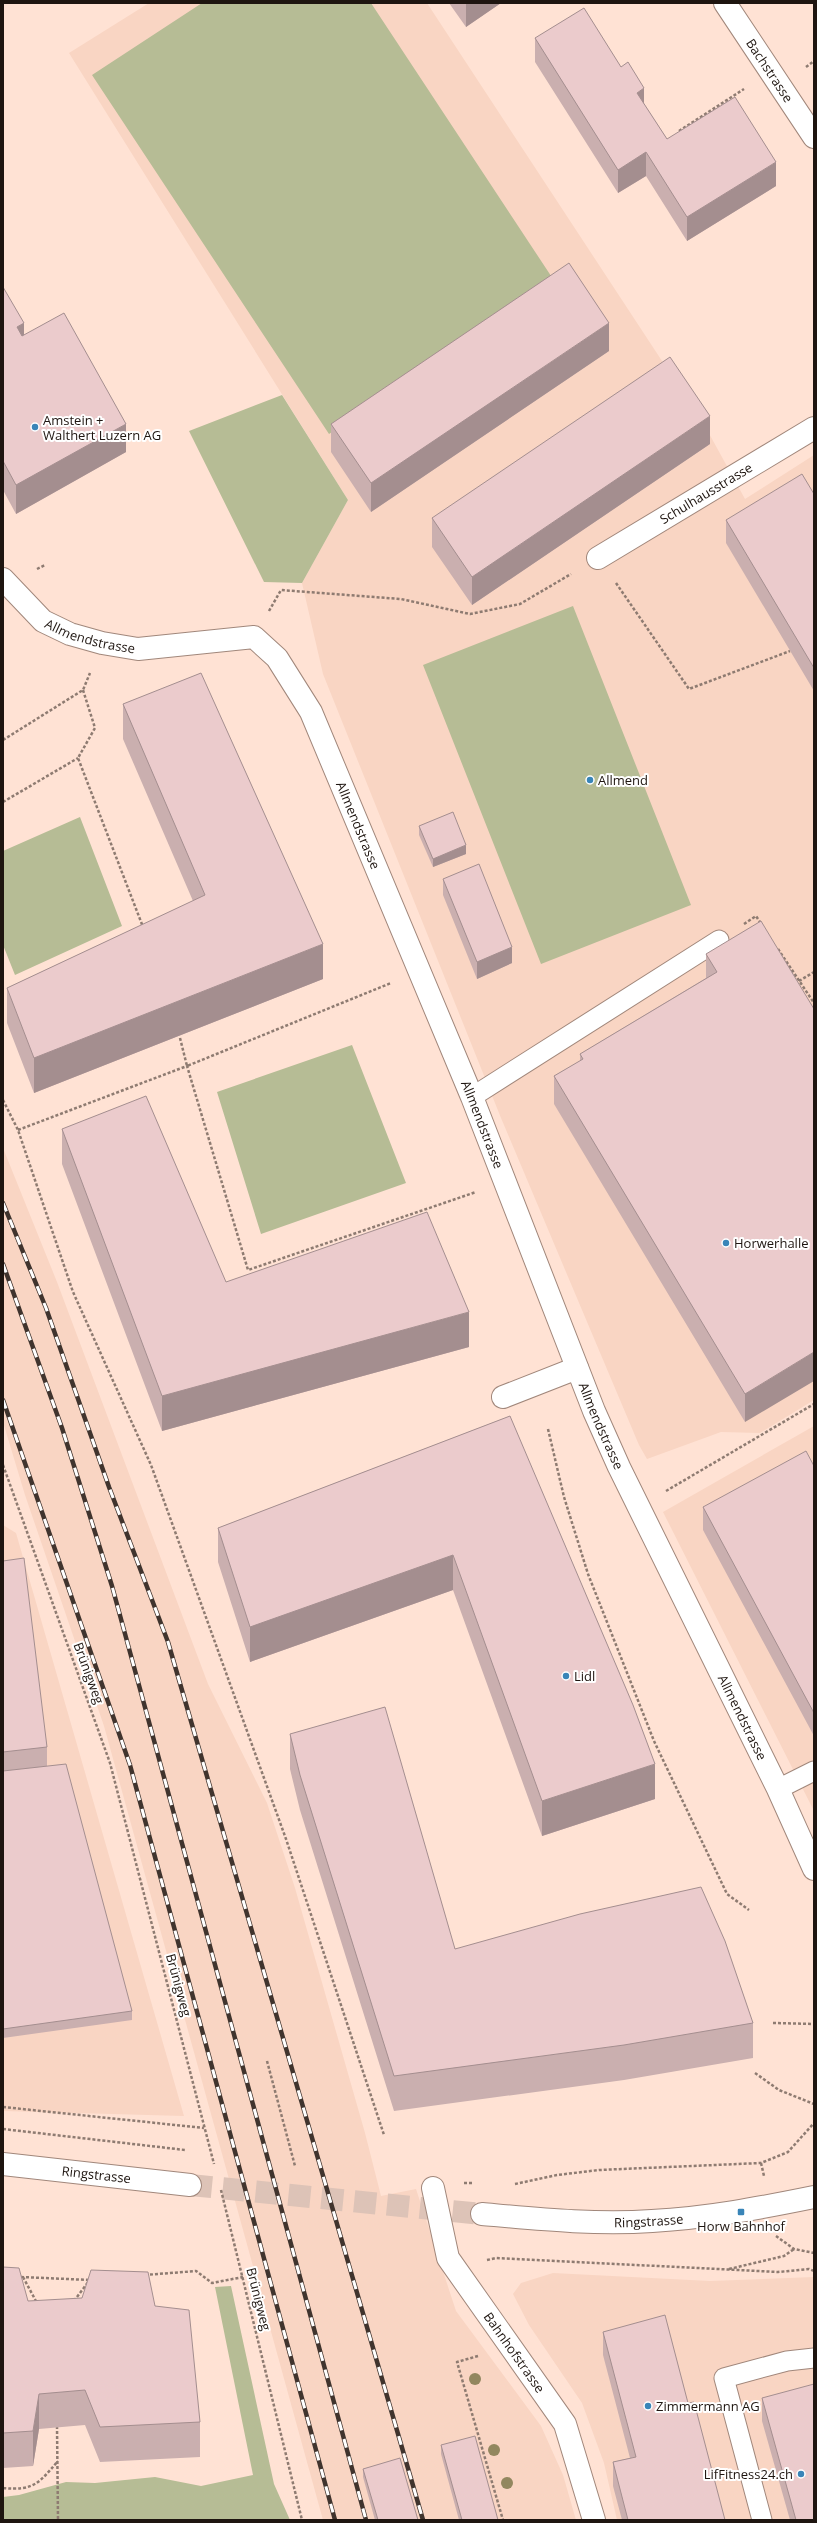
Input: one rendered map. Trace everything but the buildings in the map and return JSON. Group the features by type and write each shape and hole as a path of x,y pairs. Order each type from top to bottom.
{"street":[{"name":"Bachstrasse","path":"726,3 814,137"},
{"name":"Schulhausstrasse","path":"598,558 814,428"},
{"name":"Allmendstrasse","path":"3,579 43,621 70,634 102,643 138,649 254,637 278,658 311,712 472,1097 600,1425 778,1789 814,1869"},
{"path":"503,1397 577,1368"},
{"name":"Ringstrasse","path":"3,2164 190,2185"},
{"name":"Bahnhofstrasse","path":"433,2188 448,2258 566,2424 594,2520"},
{"name":"Ringstrasse","path":"482,2214 568,2221 651,2221 741,2212 814,2197"}],"lane":[{"path":"472,1097 719,940"},
{"path":"778,1789 814,1771"},
{"path":"762,2520 724,2378 787,2361 814,2358"}],"path":[{"path":"679,131 750,86"},
{"path":"254,637 281,590 401,600 470,614 520,604 598,558 689,688 790,651"},
{"path":"3,740 83,690 102,643"},
{"path":"3,802 78,758 94,728 83,690"},
{"path":"78,758 143,929"},
{"path":"719,940 756,916 765,929"},
{"path":"778,948 814,1003"},
{"path":"18,1130 186,1066 420,972"},
{"path":"799,981 814,972"},
{"path":"180,1038 186,1066 248,1270 505,1183"},
{"path":"3,1100 18,1130 73,1292 151,1465 286,1839 384,2134"},
{"path":"639,1507 814,1404"},
{"path":"548,1429 564,1497 588,1574 654,1741 727,1894 749,1910"},
{"name":"Brünigweg","path":"3,1465 110,1763 216,2171"},
{"path":"773,2023 814,2024"},
{"path":"267,2061 295,2166"},
{"path":"755,2073 779,2090 814,2104"},
{"path":"3,2107 204,2128"},
{"path":"509,2183 599,2170 761,2163 788,2152 814,2123"},
{"path":"3,2129 185,2150"},
{"path":"464,2182 479,2183"},
{"name":"Brünigweg","path":"220,2186 302,2520"},
{"path":"777,2238 794,2249 814,2253"},
{"path":"727,2270 784,2256 794,2249"},
{"path":"453,2266 496,2258 727,2270 778,2272 809,2269 814,2271"},
{"path":"142,2276 196,2271 212,2283 243,2277"},
{"path":"16,2277 97,2279"},
{"path":"23,2277 38,2304"},
{"path":"71,2305 89,2280"},
{"path":"482,2355 457,2362 503,2520"},
{"path":"57,2418 59,2484 58,2520"},
{"path":"3,2488 17,2489 39,2484 58,2460"}],"shaded area":[{"name":"Allmend","path":"149,3 427,3 706,428 745,499 814,455 814,1400 760,1433 721,1432 647,1459 639,1445 501,1118 323,674 302,583 348,500 69,53"},
{"path":"3,1148 57,1282 208,1684 267,1803 295,1888 365,2133 381,2196 416,2189 456,2311 541,2426 563,2475 576,2520 323,2520 104,1726 25,1495 3,1422"},
{"path":"814,1426 814,1811 663,1512"},
{"path":"3,1525 16,1533 184,2116 3,2111"},
{"path":"553,2273 710,2281 814,2277 814,2520 617,2520 604,2463 582,2403 529,2325 513,2294 521,2283"}],"green space":[{"path":"202,3 371,3 557,285 329,434 92,75"},
{"path":"282,395 348,500 302,583 264,582 189,431"},
{"path":"573,606 691,905 541,964 423,665"},
{"path":"80,817 122,926 15,975 3,945 3,851"},
{"path":"352,1045 406,1183 261,1234 217,1092"},
{"path":"231,2286 274,2484 290,2520 3,2520 3,2497 19,2495 66,2482 95,2483 155,2477 201,2486 253,2475 215,2287"}],"tunnel":[{"path":"190,2185 482,2214"}],"railway":[{"path":"3,1203 46,1308 109,1487 168,1642 423,2520"},
{"path":"3,1264 62,1428 112,1586 366,2520"},
{"path":"3,1400 130,1765 335,2520"}],"place":[{"name":"Amstein + Walthert Luzern AG","path":"35,427"},
{"name":"Allmend","path":"590,780"},
{"name":"Horwerhalle","path":"726,1243"},
{"name":"Lidl","path":"566,1676"},
{"name":"Horw Bahnhof","path":"741,2212"},
{"name":"Zimmermann AG","path":"648,2406"},
{"name":"LifFitness24.ch","path":"801,2474"}]}
